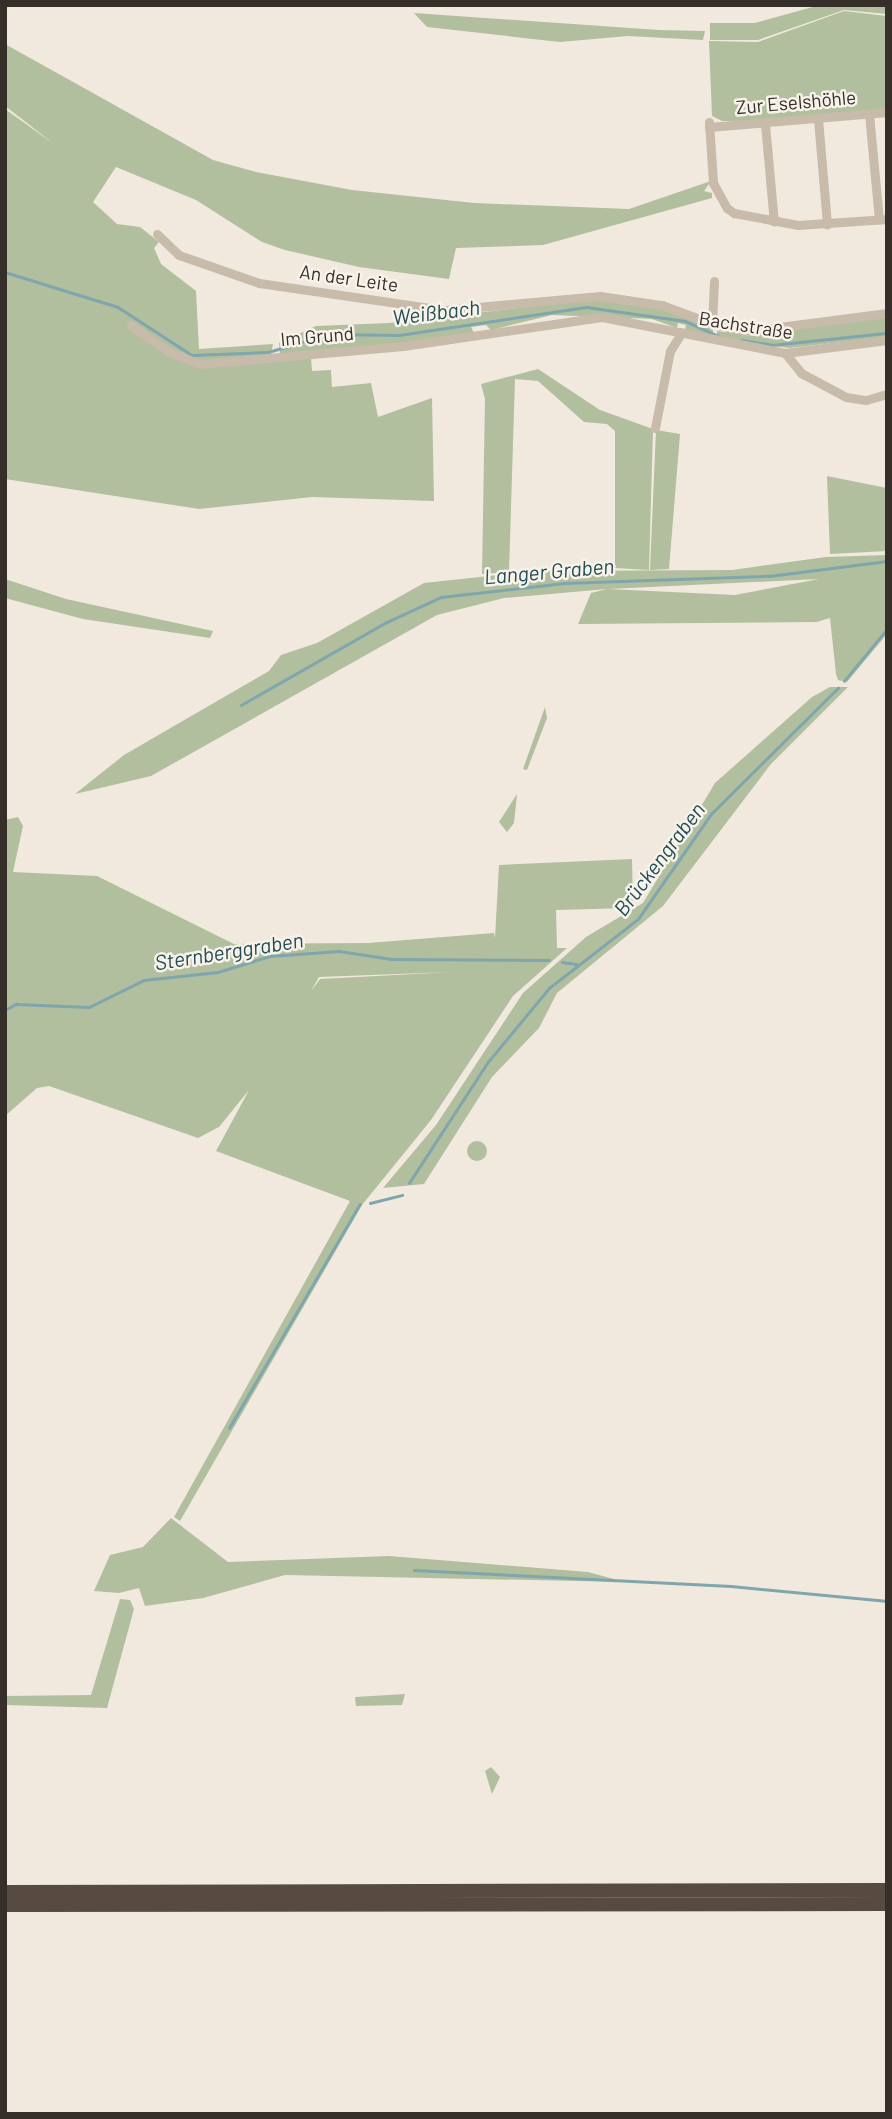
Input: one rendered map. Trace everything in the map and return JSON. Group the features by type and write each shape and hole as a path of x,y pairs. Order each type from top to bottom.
{"highway":[{"path":"5,1892 887,1890"},
{"path":"5,1905 887,1904"}],"street":[{"name":"Zur Eselshöhle","path":"883,219 827,225 774,222 727,208 713,183 709,124 765,124 887,112"},
{"path":"869,114 883,219"},
{"path":"818,119 827,225"},
{"path":"765,124 774,222"},
{"name":"An der Leite","path":"156,234 169,252 259,284 445,310 600,296 662,305 712,324 748,331 887,313"},
{"path":"712,324 714,281"},
{"name":"Im Grund","path":"131,325 169,352 201,364 403,346 590,317 682,332"},
{"path":"655,428 670,351 682,332"},
{"name":"Bachstraße","path":"682,332 785,353 887,340"},
{"path":"785,353 802,373 846,397 866,400 887,394"}],"green space":[{"path":"820,5 887,7 887,14 844,10 758,40 710,40 710,23 755,23"},
{"path":"844,11 887,16 887,109 765,121 722,121 712,116 709,41 758,42"},
{"path":"414,13 705,31 703,40 628,36 560,42 427,27"},
{"path":"5,44 213,160 256,172 352,190 474,203 629,209 711,181 704,191 712,193 712,198 543,245 456,248 449,279 359,267 285,250 262,242 196,200 116,167 93,202 117,224 140,227 159,242 154,248 161,264 196,291 199,349 273,344 271,354 311,357 312,371 331,370 332,387 371,383 378,417 432,398 434,501 312,497 199,509 5,479 5,109 54,144 5,106"},
{"path":"598,299 664,308 713,329 713,337 685,330 686,325 678,323 677,328 652,319 552,315 491,330 486,325 471,327 474,333 435,340 280,354 279,343 316,326 389,323"},
{"path":"886,316 887,337 789,348 717,338 717,331 753,334"},
{"path":"538,369 600,410 653,429 649,570 615,568 615,431 607,424 584,422 538,381 515,379 509,572 482,574 485,399 481,384"},
{"path":"656,430 680,434 669,569 650,570"},
{"path":"827,476 887,488 887,551 830,554"},
{"path":"887,555 887,634 847,682 838,680 836,674 830,618 817,622 578,624 591,593 607,589 504,598 437,615 151,776 75,794 124,755 269,671 281,655 317,643 424,583 536,571 732,570 826,557","holes":["819,579 735,595 608,589"]},
{"path":"5,579 66,599 213,631 210,638 83,619 5,598"},
{"path":"830,687 848,687 771,764 663,906 557,993 539,1028 492,1077 424,1184 383,1188 436,1125 523,993 586,937 643,903 715,783 812,697"},
{"path":"545,707 547,718 527,770 523,769"},
{"path":"517,794 514,823 507,832 499,822"},
{"path":"18,817 23,826 13,872 97,876 234,944 368,943 494,933 495,938 499,865 632,859 633,904 629,908 556,910 557,948 567,948 513,996 431,1120 362,1205 180,1521 174,1517 350,1201 216,1151 249,1090 219,1127 198,1138 49,1086 37,1088 5,1116 5,820","holes":["451,972 320,979 311,991 319,977"]},
{"path":"477,1141 484,1144 487,1151 484,1158 477,1161 470,1158 467,1151 470,1144"},
{"path":"171,1518 228,1562 389,1556 588,1572 625,1582 285,1575 203,1598 145,1606 139,1588 119,1593 94,1591 110,1555 143,1547"},
{"path":"120,1599 130,1600 134,1609 107,1708 5,1705 5,1696 91,1695"},
{"path":"405,1694 402,1705 356,1706 355,1697"},
{"path":"491,1767 500,1777 492,1794 485,1771"}],"waterway":[{"name":"Weißbach","path":"5,272 118,307 192,355 268,352 330,334 399,335 586,307 685,321 718,336"},
{"name":"Weißbach","path":"742,340 772,345 887,333"},
{"name":"Langer Graben","path":"241,705 385,623 441,597 564,583 769,576 887,561"},
{"name":"Brückengraben","path":"844,681 887,629"},
{"name":"Brückengraben","path":"409,1183 488,1062 549,988 638,919 711,814 838,688"},
{"name":"Sternberggraben","path":"5,1010 16,1004 89,1007 144,980 218,972 270,956 339,951 391,959 549,960"},
{"name":"Sternberggraben","path":"562,962 577,964"},
{"path":"370,1203 402,1195"},
{"path":"229,1428 360,1204"},
{"path":"414,1570 731,1586 887,1601"}]}
